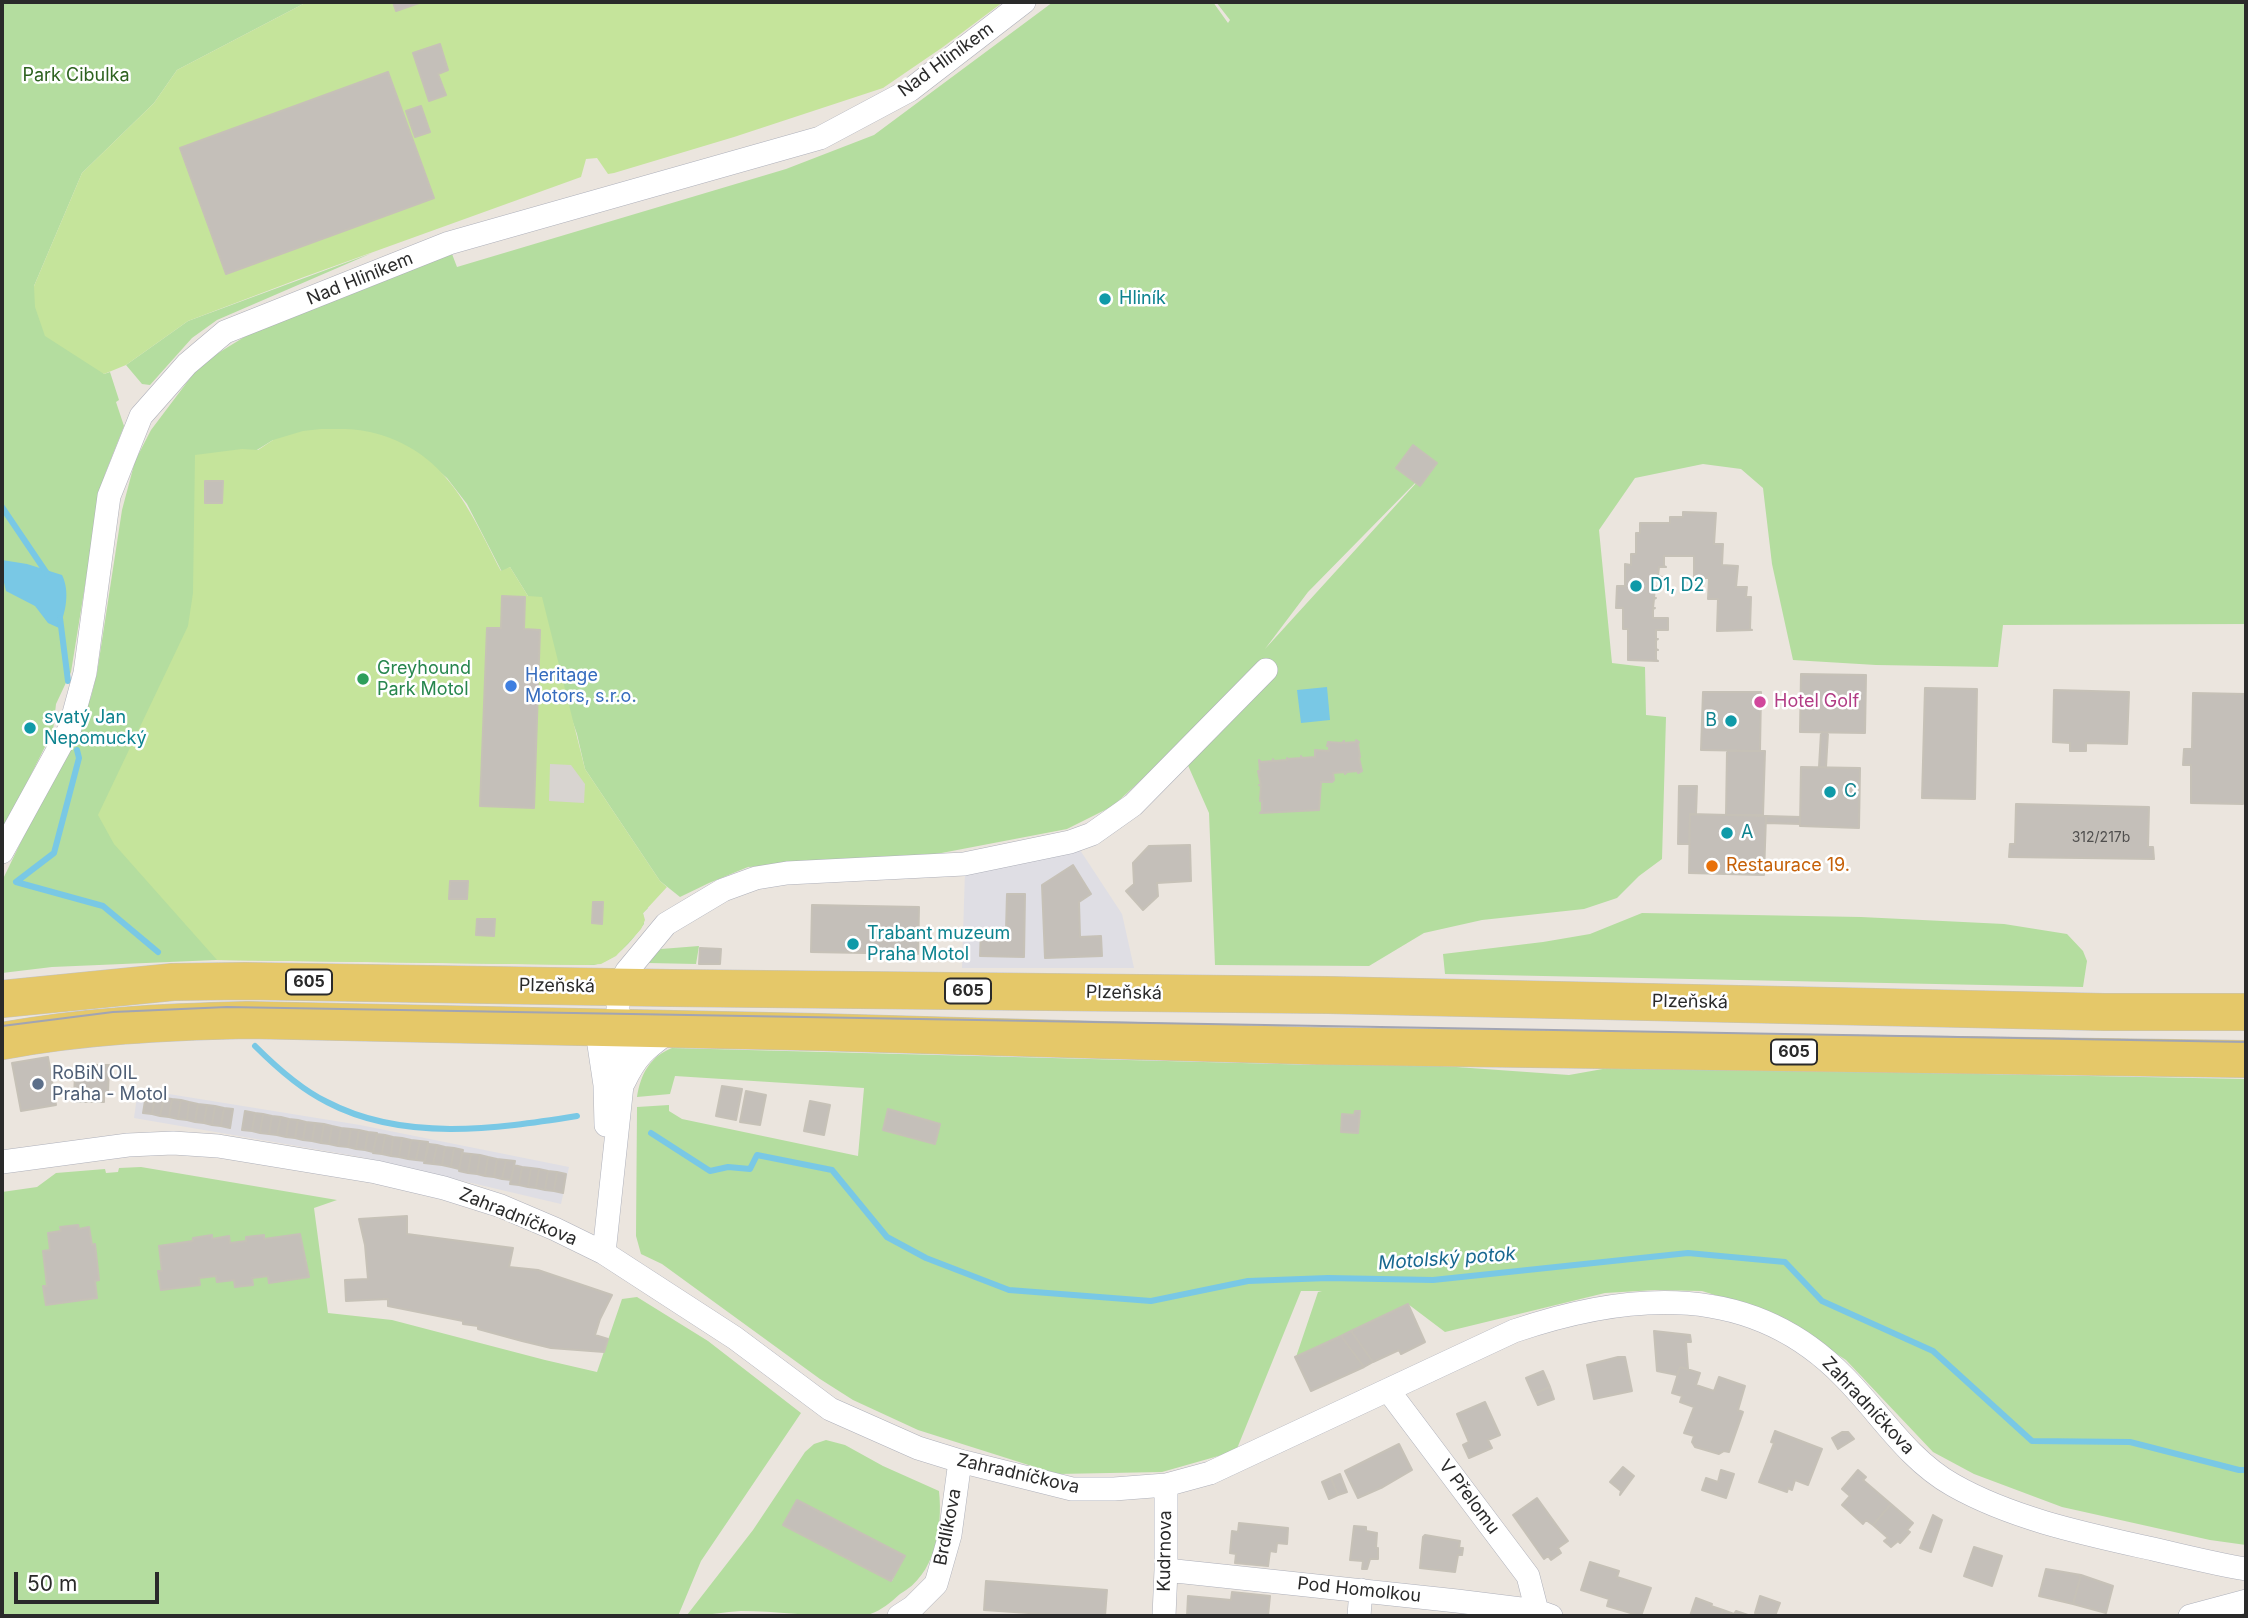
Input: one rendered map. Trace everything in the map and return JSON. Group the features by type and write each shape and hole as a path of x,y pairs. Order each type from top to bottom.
{"main road":[{"name":"Plzeňská","path":"2,999 173,982 245,981 616,1014 1328,995 2246,1012"},
{"name":"Plzeňská","path":"2,1041 106,1026 192,1021 566,1028 616,1014 671,1030 1317,1046 2246,1059"}],"street":[{"name":"Nad Hliníkem","path":"2,852 70,728 85,673 109,496 141,415 187,364 225,332 449,243 820,138 910,90 1024,2"},
{"path":"604,1253 613,1085 599,1045 616,1014 627,971 666,924 723,890 755,878 788,873 964,864 1070,842 1091,834 1133,805 1266,670"},
{"path":"566,1028 613,1085"},
{"path":"613,1085 645,1049 671,1030"},
{"name":"Zahradníčkova","path":"2,1162 128,1145 173,1143 218,1146 376,1172 444,1188 501,1206 555,1228 604,1253 735,1338 830,1409 918,1448 1072,1489 1166,1485 1210,1473 1514,1331 1558,1317 1594,1309 1668,1301 1702,1304 1760,1320 1799,1339 1826,1358 1913,1455 1932,1471 1971,1494 2047,1522 2104,1538 2246,1569"},
{"name":"V Přelomu","path":"1388,1390 1528,1576 1544,1614"},
{"name":"Brdlíkova","path":"899,1616 913,1607 936,1584 950,1535 960,1461"},
{"name":"Kudrnova","path":"1164,1616 1166,1485"},
{"name":"Pod Homolkou","path":"1166,1570 1361,1590 1544,1614"},
{"path":"1359,1616 1361,1590"},
{"path":"2190,1616 2246,1601"}],"shaded area":[{"path":"550,764 571,765 585,784 584,803 549,801"},
{"path":"1080,850 1122,914 1134,968 962,968 965,871"},
{"path":"138,1089 360,1125 569,1167 561,1204 361,1157 134,1118"}],"green space":[{"name":"Park Cibulka","path":"2,2 307,2 177,70 154,103 82,173 34,286 104,374 110,372 124,426 105,474 97,511 71,672 56,704 53,731 2,832"},
{"path":"307,2 1003,2 883,88 614,173 608,174 597,158 586,159 581,177 188,321 126,365 104,374 45,336 35,307 34,286 82,173 154,103 177,70"},
{"path":"1053,2 1213,2 1228,23 1230,20 1216,2 2246,2 2246,624 2003,625 1998,667 1876,665 1793,660 1772,564 1763,488 1741,469 1703,464 1635,478 1599,530 1612,663 1645,667 1646,715 1666,717 1662,859 1639,876 1617,898 1584,909 1482,920 1424,933 1369,966 1215,965 1209,813 1179,745 1113,806 1067,829 931,855 748,867 680,897 660,881 585,769 577,734 528,596 510,567 502,572 467,504 447,478 420,455 396,442 273,440 252,453 648,908 643,913 644,924 616,955 594,965 216,960 52,967 2,973 2,881 91,697 122,510 135,461 151,430 194,373 215,355 254,331 452,254 457,267 786,169 874,135","holes":["1418,481 1265,649 1308,592"]},
{"path":"372,253 217,320 192,338 150,385 142,384 126,365 188,321"},
{"name":"Greyhound Park Motol","path":"321,429 370,432 396,441 418,453 452,485 478,526 501,571 510,567 528,596 542,597 585,769 660,881 667,887 643,913 645,920 641,929 616,956 601,964 585,965 217,960 114,844 98,815 188,626 193,593 195,455 242,449 258,450 273,440"},
{"path":"1642,913 1861,917 2004,924 2067,934 2083,951 2087,961 2083,987 1445,974 1443,954 1590,934"},
{"path":"699,946 696,964 649,963 650,957 661,949"},
{"path":"672,1048 1317,1065 1400,1063 1569,1075 1614,1067 2246,1079 2246,1545 2210,1540 2062,1507 1974,1474 1933,1452 1846,1360 1775,1314 1702,1291 1605,1293 1445,1332 1408,1304 1296,1357 1318,1292 1322,1291 1301,1291 1236,1451 1162,1472 1057,1474 918,1430 853,1400 662,1264 641,1254 636,1236 637,1107 669,1105 669,1111 682,1119 858,1156 864,1088 675,1076 670,1094 637,1097 648,1067","holes":["1355,1111 1360,1112 1358,1133 1341,1132 1342,1114 1354,1115"]},
{"path":"141,1167 337,1200 314,1208 328,1313 392,1320 597,1372 622,1299 637,1297 708,1341 801,1413 701,1561 678,1616 2,1616 2,1192 37,1187 56,1173 105,1169 106,1173 118,1172 119,1168","holes":["78,1225 79,1229 89,1228 92,1245 95,1245 99,1280 95,1281 97,1298 46,1305 43,1252 50,1250 48,1233","299,1234 308,1277 270,1283 268,1276 252,1278 253,1285 235,1287 234,1280 217,1282 216,1276 199,1278 200,1285 161,1289 158,1272 162,1271 159,1246 193,1241 193,1238 211,1235 212,1239 229,1236 230,1243 246,1241 246,1237 264,1236 264,1239"]},
{"path":"826,1440 845,1445 883,1466 939,1491 938,1535 929,1563 921,1575 912,1586 886,1606 864,1616 741,1611 687,1615 753,1530 805,1452 814,1444","holes":["797,1500 904,1555 892,1581 784,1525"]}],"water":[{"path":"2,560 27,564 62,575 66,602 59,628 48,623 35,606 6,591"},
{"path":"1327,687 1330,720 1301,723 1297,690"}],"building":[{"path":"393,2 422,2 396,11"},
{"path":"440,44 448,70 438,74 446,95 429,101 413,53"},
{"path":"388,72 434,198 226,274 180,148"},
{"path":"421,106 430,132 415,137 406,111"},
{"path":"1413,445 1437,463 1420,486 1396,468"},
{"path":"205,481 223,481 222,503 205,503"},
{"name":"D1, D2","path":"1683,512 1716,513 1714,544 1723,544 1722,565 1738,566 1736,587 1747,587 1746,597 1751,597 1752,630 1717,631 1718,599 1708,599 1709,578 1694,578 1694,556 1664,556 1666,567 1659,567 1658,576 1662,577 1655,577 1654,586 1657,587 1653,618 1668,618 1668,630 1656,630 1658,661 1628,660 1628,629 1623,629 1623,608 1616,608 1617,586 1625,586 1625,564 1631,565 1631,554 1636,554 1636,533 1640,533 1640,523 1670,523 1670,517 1683,517"},
{"name":"Heritage Motors, s.r.o.","path":"502,596 525,597 524,629 540,630 534,808 480,806 487,628 501,628"},
{"path":"1801,674 1866,675 1865,733 1800,732"},
{"path":"1925,688 1977,689 1975,799 1922,798"},
{"path":"2054,690 2129,692 2127,744 2086,743 2086,751 2070,751 2070,743 2053,742"},
{"name":"B","path":"1703,692 1761,692 1760,751 1701,750"},
{"path":"2193,693 2245,694 2243,804 2191,803 2191,765 2183,765 2184,749 2192,749"},
{"path":"1821,732 1828,733 1826,767 1819,767"},
{"path":"1356,740 1359,742 1362,771 1333,773 1332,782 1321,782 1319,810 1260,813 1262,800 1260,801 1259,760 1261,762 1301,756 1315,757 1315,750 1329,751 1328,742 1344,743"},
{"path":"1727,751 1765,751 1763,815 1726,815"},
{"name":"C","path":"1801,767 1860,768 1859,828 1800,826"},
{"path":"1679,786 1697,786 1696,814 1690,814 1689,844 1678,844"},
{"path":"2016,804 2149,807 2148,847 2153,847 2154,859 2009,857 2010,844 2015,844"},
{"name":"A","path":"1690,814 1766,816 1764,875 1689,873"},
{"path":"1766,816 1800,817 1800,824 1766,823"},
{"path":"1190,845 1191,881 1157,883 1158,896 1143,910 1126,891 1134,884 1133,863 1149,846"},
{"path":"1073,865 1091,894 1079,902 1080,937 1101,936 1102,956 1045,958 1042,885"},
{"path":"450,881 468,881 467,899 449,899"},
{"path":"1007,894 1025,894 1024,957 980,956 981,929 1006,930"},
{"path":"593,902 603,902 602,924 592,923"},
{"path":"812,905 919,907 918,954 811,952"},
{"path":"477,919 495,919 494,936 476,935"},
{"path":"700,948 721,949 720,964 699,964"},
{"path":"48,1057 56,1105 21,1111 12,1063"},
{"path":"78,1065 109,1065 108,1093 104,1094 104,1102 74,1102 75,1071"},
{"path":"722,1086 742,1089 736,1120 716,1116"},
{"path":"746,1091 766,1095 760,1125 740,1122"},
{"path":"146,1095 155,1096 152,1114 143,1113"},
{"path":"155,1096 164,1098 160,1116 152,1114"},
{"path":"164,1098 172,1099 169,1117 160,1116"},
{"path":"172,1099 181,1100 178,1119 169,1117"},
{"path":"181,1100 189,1102 187,1120 178,1119"},
{"path":"810,1101 830,1105 824,1135 804,1131"},
{"path":"189,1102 198,1104 195,1122 187,1120"},
{"path":"198,1104 207,1105 204,1123 195,1122"},
{"path":"207,1105 215,1106 212,1125 204,1123"},
{"path":"215,1106 224,1108 221,1126 212,1125"},
{"path":"224,1108 233,1109 230,1128 221,1126"},
{"path":"888,1109 940,1124 935,1144 883,1130"},
{"path":"245,1111 255,1113 252,1131 242,1130"},
{"path":"1355,1111 1360,1111 1358,1133 1341,1132 1342,1114 1354,1115"},
{"path":"255,1113 263,1114 260,1133 252,1131"},
{"path":"263,1114 272,1116 269,1134 260,1133"},
{"path":"272,1116 281,1117 277,1135 269,1134"},
{"path":"281,1117 289,1119 286,1137 277,1135"},
{"path":"289,1119 298,1120 295,1138 286,1137"},
{"path":"298,1120 306,1122 303,1140 295,1138"},
{"path":"306,1122 315,1123 312,1141 303,1140"},
{"path":"315,1123 324,1124 321,1143 312,1141"},
{"path":"324,1124 332,1126 329,1144 321,1143"},
{"path":"332,1126 341,1128 338,1146 329,1144"},
{"path":"341,1128 351,1129 348,1147 338,1146"},
{"path":"351,1129 359,1130 356,1149 348,1147"},
{"path":"359,1130 368,1132 365,1150 356,1149"},
{"path":"368,1132 377,1133 373,1152 365,1150"},
{"path":"377,1134 385,1135 382,1154 373,1153"},
{"path":"385,1135 393,1137 391,1156 382,1154"},
{"path":"393,1137 402,1138 399,1157 391,1156"},
{"path":"402,1138 411,1140 408,1159 399,1157"},
{"path":"411,1140 420,1141 416,1160 408,1159"},
{"path":"420,1141 428,1142 425,1161 416,1160"},
{"path":"429,1144 437,1145 433,1164 424,1163"},
{"path":"437,1145 445,1147 442,1165 433,1164"},
{"path":"445,1147 454,1148 451,1167 442,1165"},
{"path":"454,1148 463,1150 459,1169 451,1167"},
{"path":"462,1153 471,1154 468,1173 459,1171"},
{"path":"471,1154 480,1155 477,1174 468,1173"},
{"path":"480,1155 488,1157 485,1176 477,1174"},
{"path":"488,1157 497,1159 494,1177 485,1176"},
{"path":"497,1159 506,1160 502,1179 494,1177"},
{"path":"506,1160 515,1161 511,1180 502,1179"},
{"path":"514,1165 522,1167 519,1185 510,1184"},
{"path":"522,1167 531,1168 528,1187 519,1185"},
{"path":"531,1168 539,1169 536,1188 528,1187"},
{"path":"539,1169 548,1171 545,1190 536,1188"},
{"path":"548,1171 557,1172 554,1191 545,1190"},
{"path":"557,1172 566,1174 563,1193 554,1191"},
{"path":"407,1216 407,1234 513,1248 509,1267 538,1270 612,1295 595,1335 608,1339 604,1352 551,1348 522,1341 478,1329 478,1326 463,1324 463,1321 388,1306 388,1299 346,1301 345,1280 368,1279 359,1219"},
{"path":"78,1225 79,1229 89,1227 92,1245 95,1244 99,1280 95,1281 97,1298 46,1305 43,1251 50,1250 48,1233 61,1231 60,1227"},
{"path":"300,1234 309,1277 269,1283 268,1276 252,1278 253,1285 235,1287 234,1280 217,1282 216,1276 199,1278 200,1285 161,1290 158,1271 162,1271 159,1246 212,1235 212,1239 229,1236 230,1243 246,1241 246,1237 264,1235 264,1239"},
{"path":"1408,1304 1425,1342 1401,1354 1399,1350 1373,1362 1351,1331"},
{"path":"1351,1331 1373,1362 1364,1367 1341,1336"},
{"path":"1654,1331 1690,1335 1691,1342 1686,1342 1688,1369 1680,1367 1677,1375 1657,1371"},
{"path":"1341,1336 1364,1367 1311,1391 1295,1357"},
{"path":"1625,1357 1632,1391 1594,1399 1587,1365"},
{"path":"1680,1367 1700,1373 1696,1385 1714,1391 1719,1377 1745,1386 1738,1410 1743,1412 1729,1452 1719,1454 1695,1447 1692,1442 1694,1436 1684,1433 1694,1407 1680,1402 1682,1396 1672,1393"},
{"path":"1543,1371 1550,1387 1533,1394 1526,1378"},
{"path":"1550,1387 1554,1399 1538,1405 1533,1394"},
{"path":"1485,1402 1500,1435 1488,1440 1492,1448 1469,1458 1463,1445 1469,1442 1457,1414"},
{"path":"1775,1431 1822,1449 1808,1485 1795,1480 1792,1490 1788,1488 1787,1492 1759,1482 1774,1443 1771,1442"},
{"path":"1842,1432 1848,1432 1854,1439 1838,1449 1832,1438"},
{"path":"1399,1444 1412,1470 1358,1498 1345,1471"},
{"path":"1623,1467 1634,1476 1620,1495 1621,1491 1610,1482"},
{"path":"1721,1470 1734,1474 1726,1498 1702,1490 1706,1478 1718,1482"},
{"path":"1858,1470 1866,1477 1863,1480 1891,1504 1873,1525 1866,1520 1863,1524 1842,1505 1850,1496 1842,1489"},
{"path":"1340,1474 1347,1492 1338,1495 1331,1478"},
{"path":"1331,1478 1338,1495 1329,1499 1322,1482"},
{"path":"1537,1498 1568,1541 1558,1548 1561,1553 1551,1560 1548,1556 1544,1559 1513,1515"},
{"path":"797,1500 905,1556 891,1581 783,1525"},
{"path":"1891,1504 1913,1523 1907,1530 1910,1532 1900,1543 1898,1541 1891,1547 1884,1541 1888,1538 1873,1525"},
{"path":"1933,1515 1942,1520 1931,1552 1920,1548"},
{"path":"1239,1523 1288,1528 1287,1544 1277,1543 1276,1552 1270,1551 1268,1566 1235,1563 1236,1554 1230,1553 1232,1531 1238,1532"},
{"path":"1354,1526 1366,1527 1366,1531 1377,1533 1378,1559 1370,1559 1367,1569 1362,1569 1363,1561 1350,1560"},
{"path":"1425,1535 1460,1541 1462,1555 1458,1555 1455,1572 1420,1568"},
{"path":"1974,1547 2002,1556 1992,1586 1964,1576"},
{"path":"1590,1562 1619,1571 1617,1577 1651,1588 1641,1616 1607,1606 1609,1599 1581,1590"},
{"path":"2046,1569 2081,1575 2073,1604 2039,1596"},
{"path":"2081,1575 2113,1586 2106,1613 2073,1604"},
{"path":"986,1581 1107,1590 1105,1616 984,1610"},
{"path":"1232,1592 1270,1596 1268,1616 1187,1616 1188,1596 1231,1600"},
{"path":"1760,1596 1780,1603 1775,1616 1755,1613"},
{"path":"1696,1598 1723,1610 1721,1616 1690,1616"},
{"path":"1723,1610 1734,1614 1736,1611 1751,1616 1721,1616"}],"waterway":[{"path":"2,507 48,575"},
{"path":"60,618 68,681"},
{"path":"16,882 54,853 79,758 77,750"},
{"name":"Motolský potok","path":"16,882 103,906 158,952"},
{"name":"Motolský potok","path":"255,1046 289,1077 317,1097 356,1115 387,1123 450,1129 482,1128 577,1116"},
{"name":"Motolský potok","path":"651,1133 710,1171 728,1167 750,1169 757,1155 832,1170 887,1237 926,1258 1009,1290 1151,1301 1248,1281 1328,1278 1433,1280 1688,1253 1785,1262 1822,1301 1933,1351 2032,1441 2130,1442 2246,1470"}],"tram line":[{"path":"2,1026 113,1012 227,1007 2246,1042"}],"place":[{"name":"Hliník","path":"1105,299"},
{"name":"D1, D2","path":"1636,586"},
{"name":"Greyhound Park Motol","path":"363,679"},
{"name":"Heritage Motors, s.r.o.","path":"511,686"},
{"name":"Hotel Golf","path":"1760,702"},
{"name":"B","path":"1731,721"},
{"name":"svatý Jan Nepomucký","path":"30,728"},
{"name":"C","path":"1830,792"},
{"name":"A","path":"1727,833"},
{"name":"Restaurace 19.","path":"1712,866"},
{"name":"Trabant muzeum Praha Motol","path":"853,944"},
{"name":"RoBiN OIL Praha - Motol","path":"38,1084"}]}
